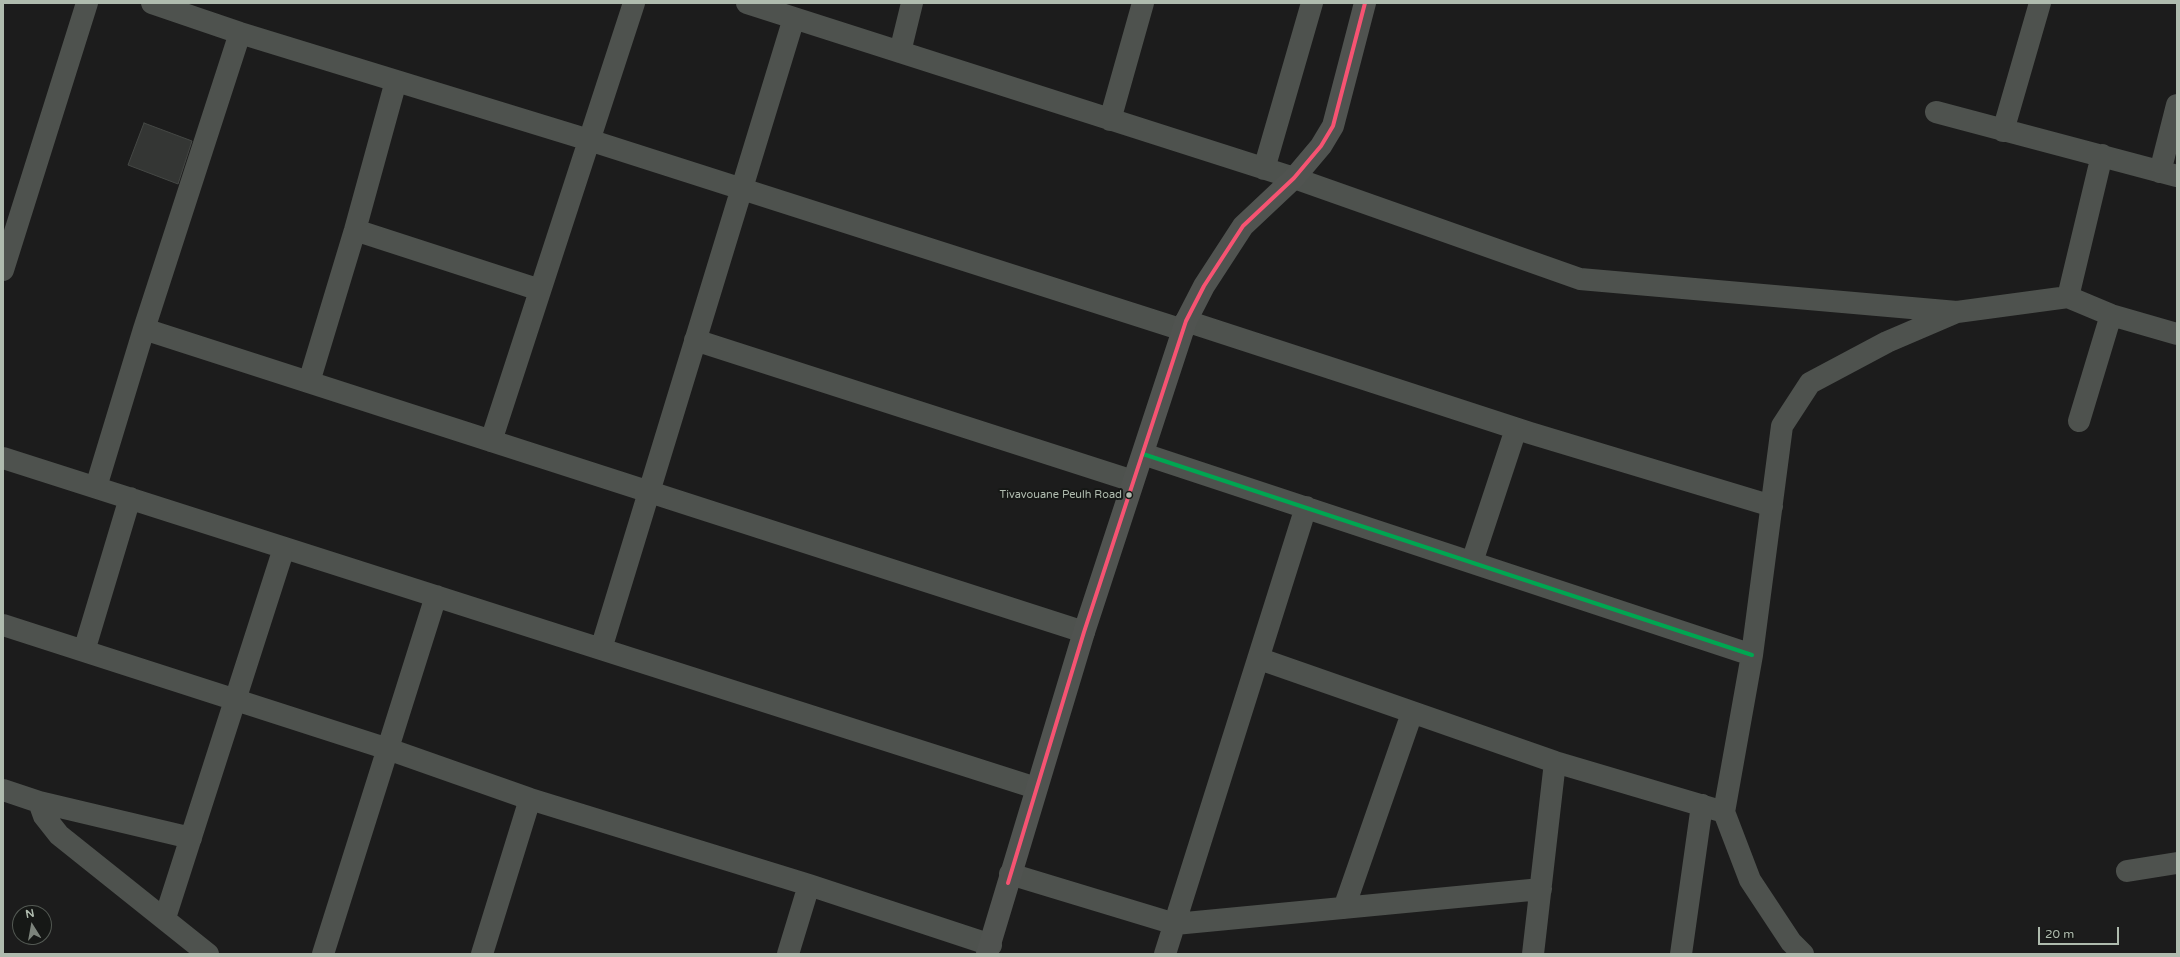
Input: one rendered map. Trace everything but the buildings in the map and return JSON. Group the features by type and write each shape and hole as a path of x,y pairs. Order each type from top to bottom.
{"main road":[{"path":"989,949 1010,874 1084,632 1185,326 1204,286 1242,226 1294,178 1321,146 1333,126 1365,3"}],"street":[{"path":"3,270 86,3"},
{"path":"152,3 240,33 589,140 742,189 1772,506"},
{"path":"491,441 634,3"},
{"path":"900,52 912,3"},
{"path":"1110,120 1143,3"},
{"path":"1264,169 1312,3"},
{"path":"2003,131 2040,3"},
{"path":"755,4 794,18 1294,178 1580,279 1957,312 2068,297 2111,315 2177,334"},
{"path":"601,649 794,18"},
{"path":"96,487 144,329 240,33"},
{"path":"309,382 355,230 396,81"},
{"path":"1936,112 2003,131 2102,155 2168,174 2177,106"},
{"path":"2068,297 2102,155"},
{"path":"355,230 540,290"},
{"path":"1803,954 1791,942 1750,880 1724,812 1752,655 1782,426 1810,383 1887,342 1957,312"},
{"path":"2079,421 2111,315"},
{"path":"144,329 1084,632"},
{"path":"695,340 1133,481"},
{"path":"1472,562 1516,428"},
{"path":"1143,454 1752,655"},
{"path":"3,458 1036,788"},
{"path":"84,651 130,498"},
{"path":"1164,954 1260,659 1306,507"},
{"path":"165,918 284,548"},
{"path":"323,954 436,596"},
{"path":"3,625 388,749 530,799 809,885 989,949"},
{"path":"1260,659 1555,762 1724,812"},
{"path":"1344,908 1412,712"},
{"path":"1533,954 1555,762"},
{"path":"3,790 39,802 191,838"},
{"path":"482,954 530,799"},
{"path":"39,802 44,816 59,835 165,918 208,954"},
{"path":"1681,954 1702,805"},
{"path":"2127,871 2177,863"},
{"path":"1010,874 1175,924 1540,889"},
{"path":"788,954 809,885"}],"transit line":[{"path":"1008,883 1084,632 1186,321 1204,286 1243,226 1294,178 1321,146 1333,126 1365,3"},
{"path":"1143,454 1752,655"}],"place":[{"name":"Tivavouane Peulh Road","path":"1129,495"}]}
